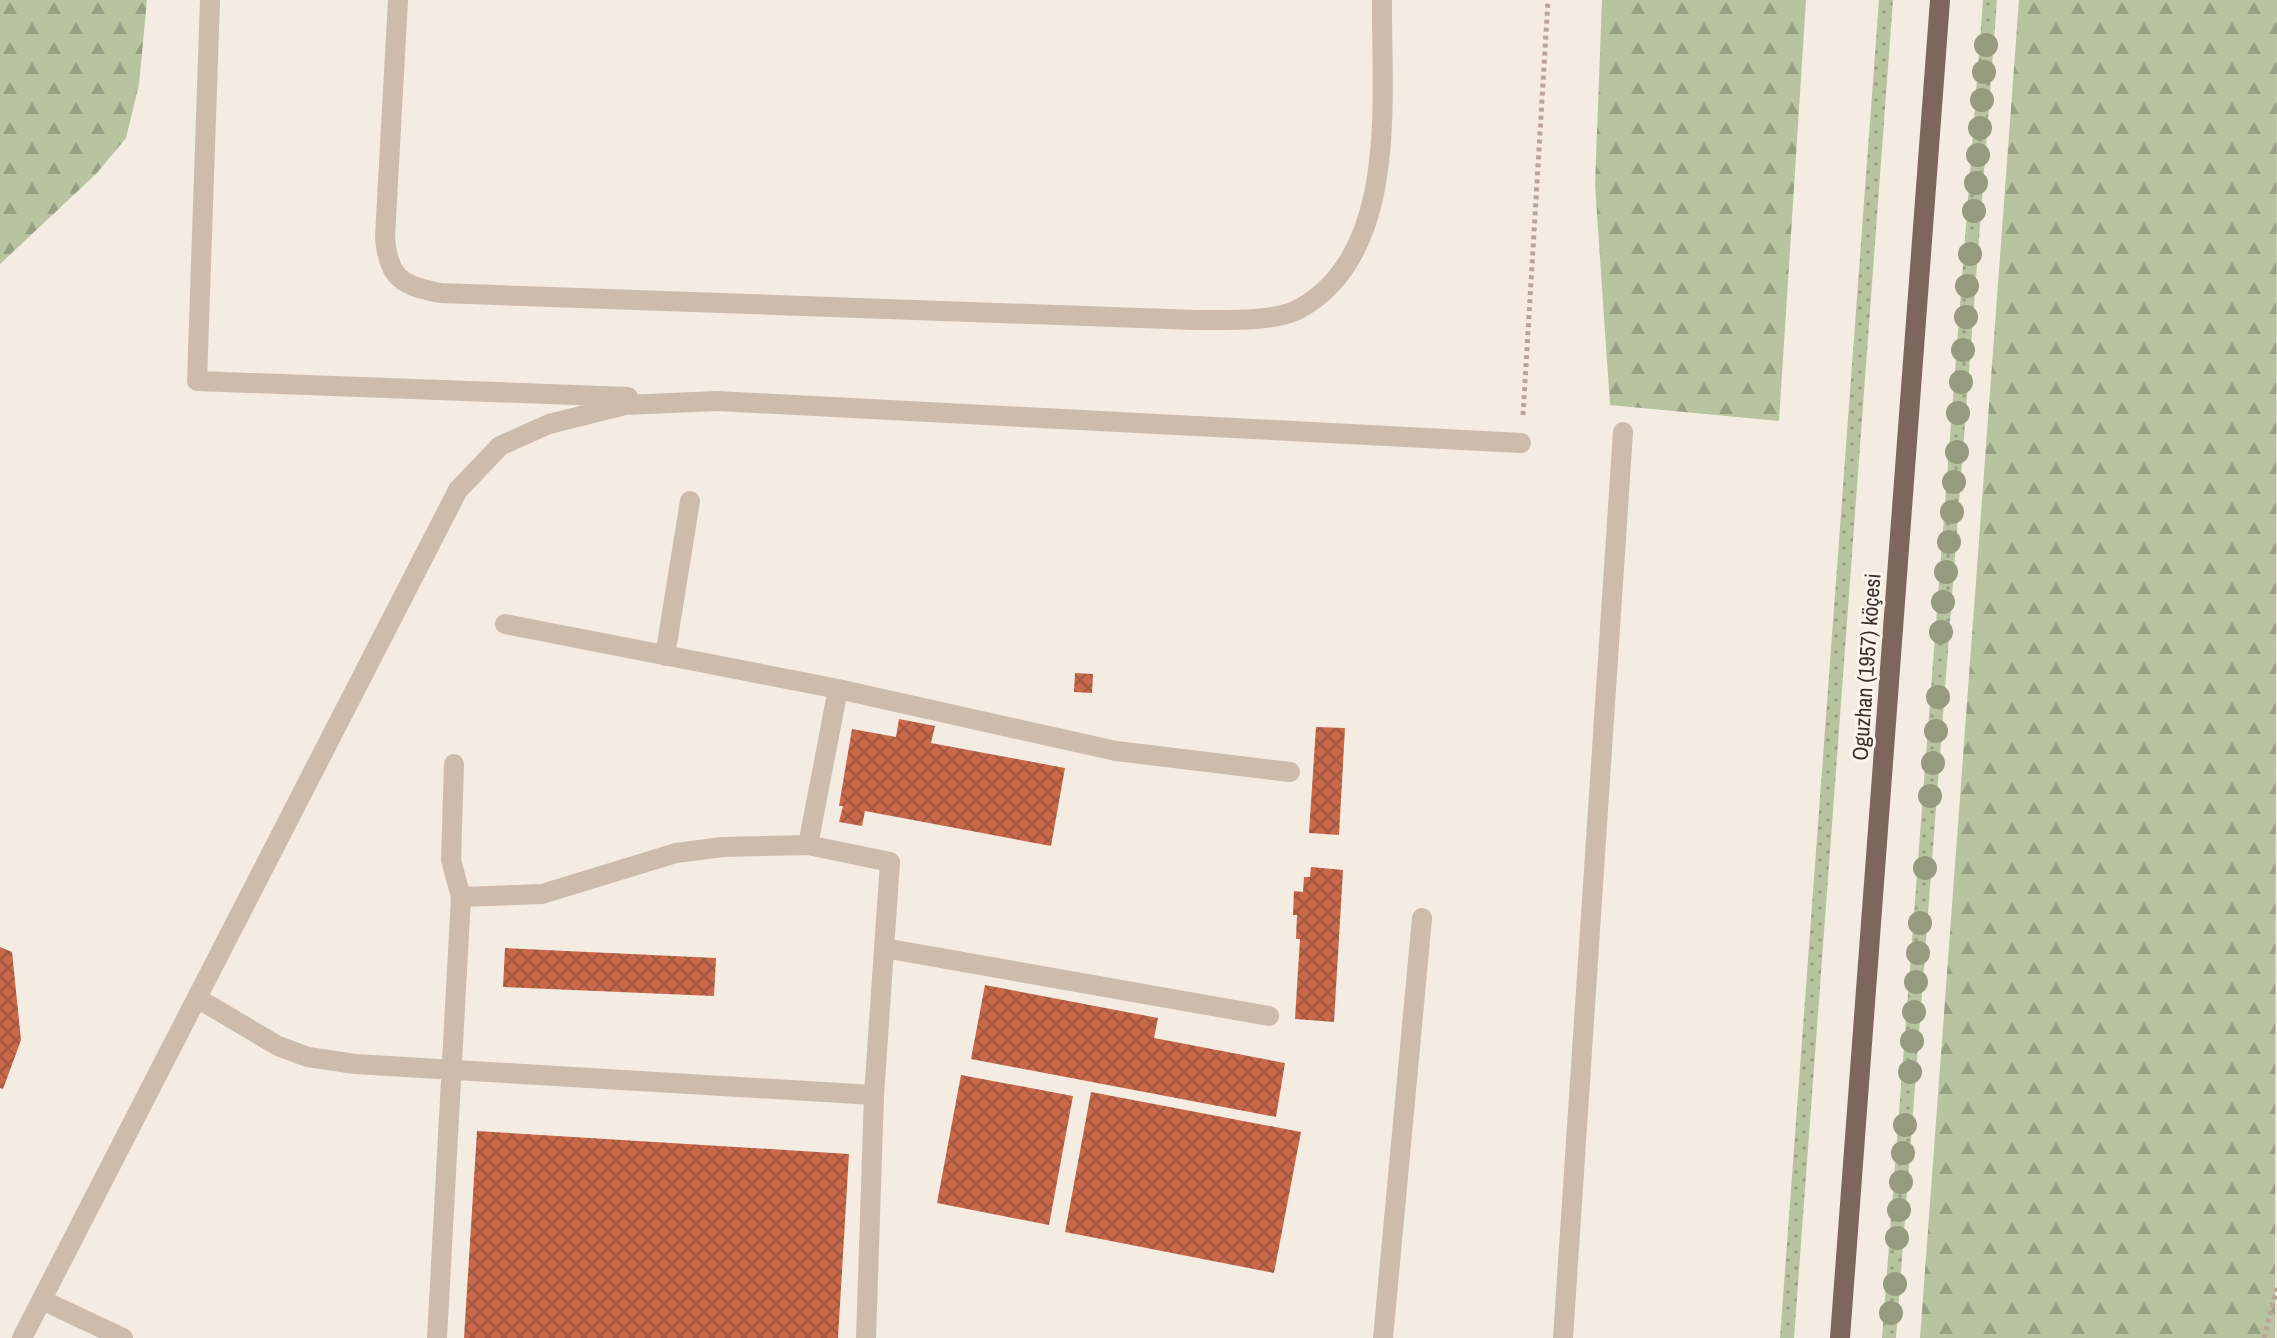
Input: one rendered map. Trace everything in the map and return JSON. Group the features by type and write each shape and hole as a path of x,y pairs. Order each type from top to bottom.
{"main road":[{"name":"Oguzhan (1957) köçesi","path":"1840,1338 1940,0"}],"lane":[{"path":"210,0 197,381 717,401 1521,443"},
{"path":"398,0 385,237 387,260 403,283 412,288 441,293 1196,320 1247,319 1297,311 1324,290 1350,260 1372,207 1379,171 1382,0"},
{"path":"22,1338 458,490 500,446 549,424 625,405 717,401"},
{"path":"1563,1338 1623,432"},
{"path":"665,656 690,501"},
{"path":"505,624 838,689 1116,751 1290,772"},
{"path":"808,845 838,689"},
{"path":"437,1338 461,897 451,860 454,764"},
{"path":"461,897 542,894 676,853 723,847 808,845 890,862 874,1095 866,1338"},
{"path":"1383,1338 1422,918"},
{"path":"884,948 1269,1016"},
{"path":"197,998 278,1046 308,1057 355,1064 874,1095"},
{"path":"42,1300 123,1338"}],"path":[{"path":"1521,443 1548,0"},
{"path":"2264,1338 2277,1288"}],"green space":[{"path":"0,0 147,0 139,84 126,138 96,174 0,264"},
{"path":"1602,0 1806,0 1779,421 1610,405 1595,185"},
{"path":"1879,0 1893,0 1794,1338 1780,1338"},
{"path":"1983,0 1997,0 1896,1338 1882,1338"},
{"path":"2019,0 2277,0 2275,1338 1920,1338"}],"building":[{"path":"1075,673 1093,674 1092,693 1074,692"},
{"path":"899,719 935,726 931,743 1065,768 1051,846 865,811 862,826 839,822 852,729 896,737"},
{"path":"1316,727 1345,728 1339,835 1309,833"},
{"path":"1311,867 1343,870 1334,1022 1295,1019 1300,939 1296,939 1297,915 1293,915 1294,891 1303,892 1304,877 1310,877"},
{"path":"0,947 12,952 21,1040 3,1089 0,1088"},
{"path":"505,948 716,958 714,996 503,987"},
{"path":"985,985 1158,1018 1154,1038 1285,1063 1276,1117 971,1059"},
{"path":"961,1075 1073,1096 1049,1225 937,1203"},
{"path":"1091,1092 1301,1132 1274,1273 1065,1232"},
{"path":"477,1131 849,1154 838,1338 464,1338"}]}
